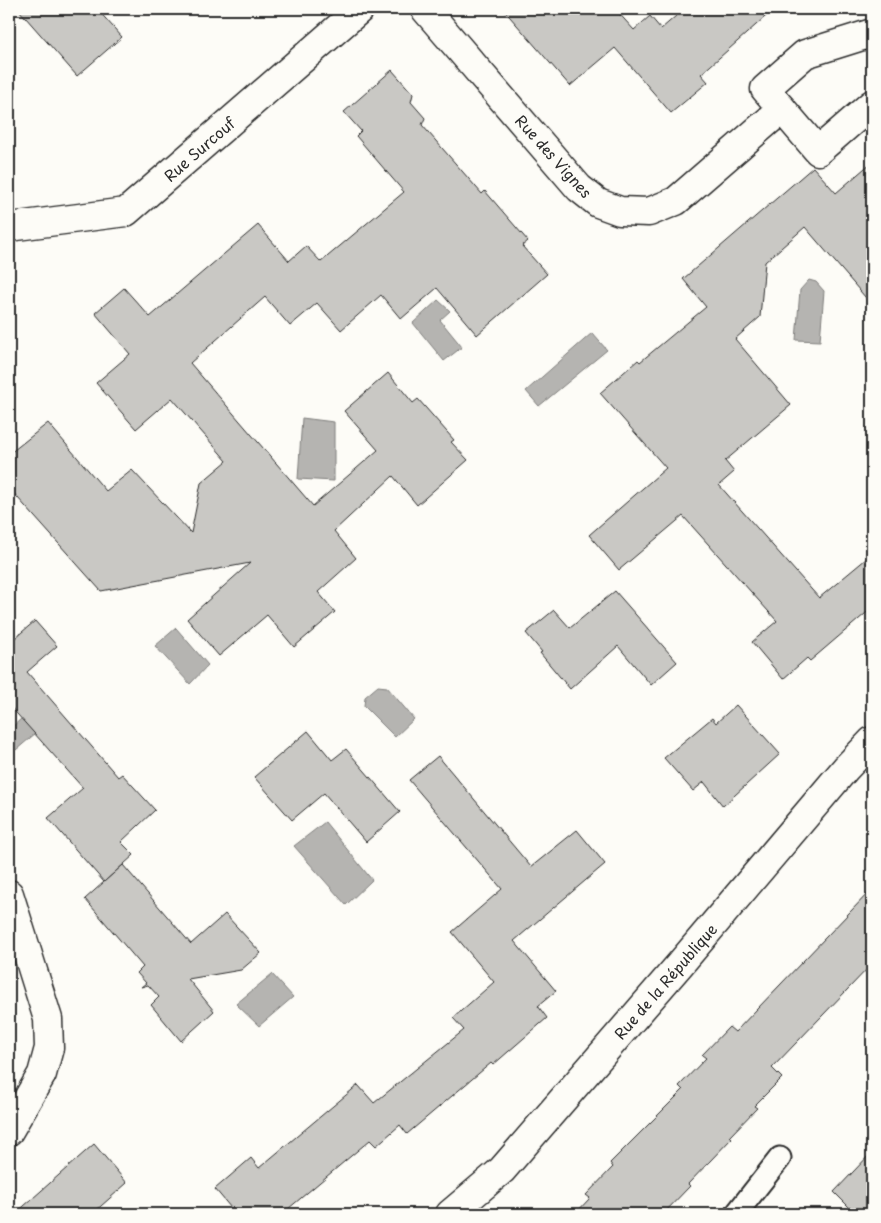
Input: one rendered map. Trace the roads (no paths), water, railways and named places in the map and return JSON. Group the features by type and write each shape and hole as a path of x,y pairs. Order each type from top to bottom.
{"street":[{"name":"Rue Surcouf","path":"9,227 126,212 360,9"},
{"name":"Rue des Vignes","path":"425,9 579,188 598,204 620,211 649,212 676,201 782,109"},
{"path":"872,33 805,54 765,89 818,151 872,104"},
{"name":"Rue de la République","path":"450,1214 502,1170 872,740"},
{"path":"9,894 48,1019 49,1048 42,1074 9,1131"}],"lane":[{"path":"736,1214 780,1158"}]}
